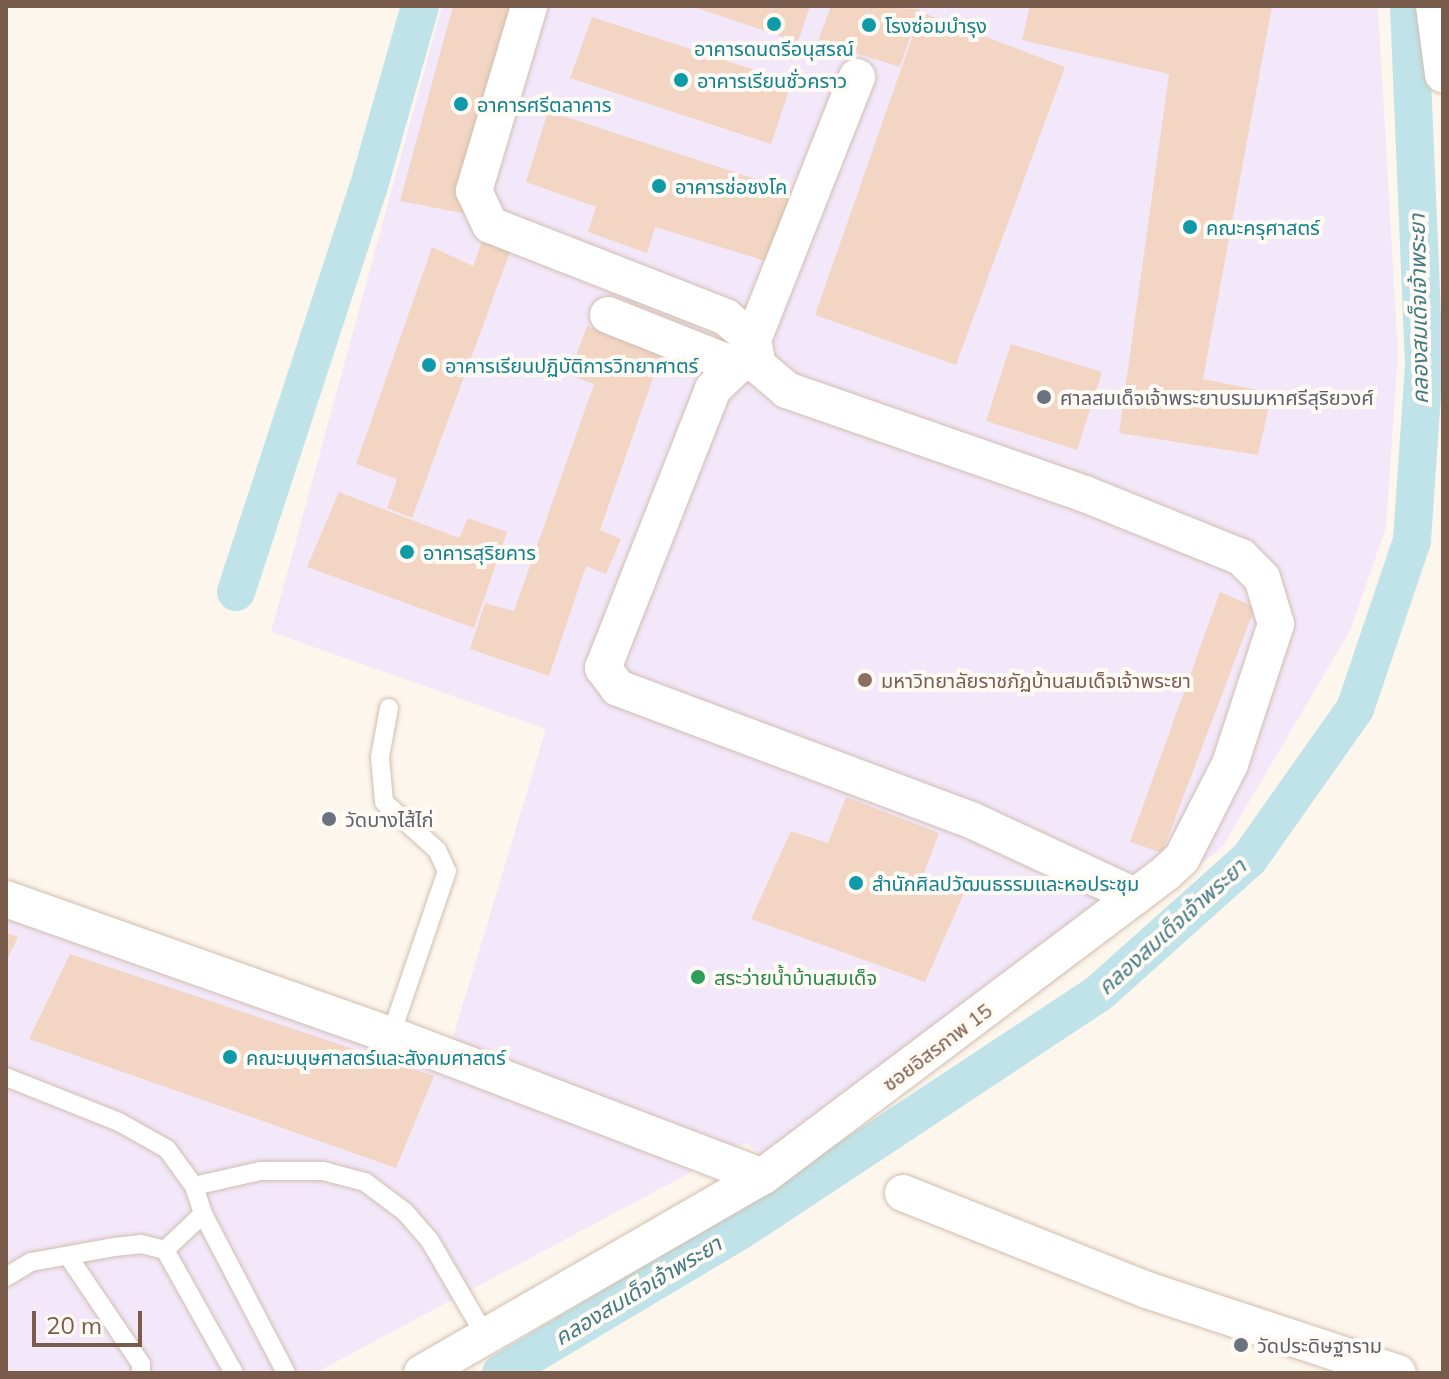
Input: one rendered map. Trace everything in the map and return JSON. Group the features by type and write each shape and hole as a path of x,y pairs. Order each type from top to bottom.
{"street":[{"path":"529,6 474,191 479,211 506,235 726,317 744,353"},
{"path":"1434,6 1443,74"},
{"path":"857,77 744,353 713,389 620,616 603,668 610,682 971,820 1135,896"},
{"path":"608,315 744,353"},
{"name":"ซอยอิสรภาพ 15","path":"422,1373 762,1177 1182,858 1230,764 1276,624 1262,578 1241,557 1085,494 787,390 744,353"},
{"path":"6,899 391,1035 762,1177"},
{"path":"903,1193 1147,1290 1398,1373"}],"lane":[{"path":"389,708 380,757 384,802 437,850 447,871 391,1035"},
{"path":"6,1077 119,1122 167,1149 194,1186 203,1214 286,1373"},
{"path":"194,1186 260,1171 323,1171 365,1182 405,1212 430,1241 485,1335"},
{"path":"165,1250 203,1214"},
{"path":"6,1277 31,1262 141,1244 165,1250 234,1373"},
{"path":"68,1256 141,1364 141,1373"}],"shaded area":[{"name":"มหาวิทยาลัยราชภัฏบ้านสมเด็จเจ้าพระยา","path":"442,6 1378,6 1398,353 1386,527 1351,629 1223,846 1058,979 785,1172 746,1143 315,1373 6,1373 6,912 443,1070 546,729 271,632"}],"building":[{"name":"อาคารศรีตลาคาร","path":"453,6 521,6 467,214 400,201"},
{"name":"อาคารดนตรีอนุสรณ์","path":"691,6 810,6 798,42"},
{"name":"โรงซ่อมบำรุง","path":"831,6 920,9 900,67 818,41"},
{"name":"คณะครุศาสตร์","path":"1030,6 1272,6 1203,379 1272,393 1258,455 1119,433 1169,74 1022,40"},
{"path":"921,12 1065,67 956,365 815,315"},
{"name":"อาคารเรียนชั่วคราว","path":"592,17 792,82 771,144 570,78"},
{"name":"อาคารช่อชงโค","path":"548,111 792,191 766,261 655,227 647,253 588,232 596,207 526,182"},
{"name":"อาคารเรียนปฏิบัติการวิทยาศาตร์","path":"485,234 513,244 412,518 387,508 397,479 356,464 432,247 473,266"},
{"path":"587,326 662,352 600,530 621,539 606,574 586,566 549,676 470,649 485,603 514,611 594,384 569,375"},
{"name":"ศาลสมเด็จเจ้าพระยาบรมมหาศรีสุริยวงศ์","path":"1011,344 1102,372 1077,450 986,421"},
{"name":"อาคารสุริยคาร","path":"339,492 459,538 468,518 507,532 474,628 307,567"},
{"path":"1220,592 1255,607 1162,853 1130,842"},
{"name":"สำนักศิลปวัฒนธรรมและหอประชุม","path":"846,797 939,833 923,875 965,891 925,982 751,919 791,831 828,843"},
{"path":"6,933 18,937 6,962"},
{"name":"คณะมนุษศาสตร์และสังคมศาสตร์","path":"70,954 434,1076 396,1168 29,1039"}],"waterway":[{"path":"236,592 368,189 420,6"},
{"name":"คลองสมเด็จเจ้าพระยา","path":"501,1373 741,1230 1099,993 1249,859 1355,709 1412,541 1424,364 1409,6"}],"place":[{"name":"อาคารดนตรีอนุสรณ์","path":"774,24"},
{"name":"โรงซ่อมบำรุง","path":"869,25"},
{"name":"อาคารเรียนชั่วคราว","path":"681,80"},
{"name":"อาคารศรีตลาคาร","path":"461,104"},
{"name":"อาคารช่อชงโค","path":"659,186"},
{"name":"คณะครุศาสตร์","path":"1190,227"},
{"name":"อาคารเรียนปฏิบัติการวิทยาศาตร์","path":"429,365"},
{"name":"ศาลสมเด็จเจ้าพระยาบรมมหาศรีสุริยวงศ์","path":"1044,397"},
{"name":"อาคารสุริยคาร","path":"407,552"},
{"name":"มหาวิทยาลัยราชภัฏบ้านสมเด็จเจ้าพระยา","path":"865,680"},
{"name":"วัดบางไส้ไก่","path":"329,819"},
{"name":"สำนักศิลปวัฒนธรรมและหอประชุม","path":"856,883"},
{"name":"สระว่ายน้ำบ้านสมเด็จ","path":"698,977"},
{"name":"คณะมนุษศาสตร์และสังคมศาสตร์","path":"230,1057"},
{"name":"วัดประดิษฐาราม","path":"1241,1345"}]}
